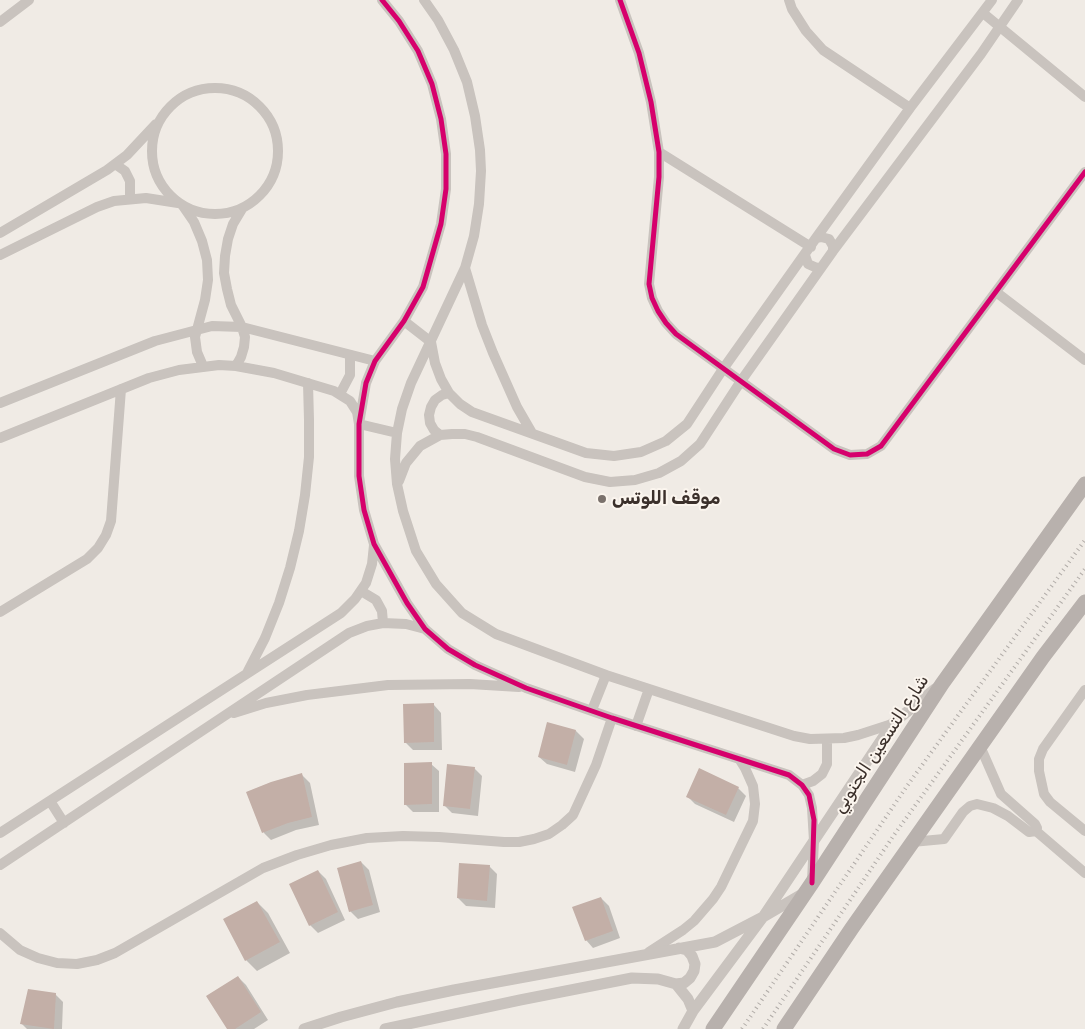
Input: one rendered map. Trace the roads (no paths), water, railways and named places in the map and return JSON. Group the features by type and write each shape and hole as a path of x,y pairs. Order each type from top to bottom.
{"main road":[{"name":"شارع التسعين الجنوبي","path":"713,1029 809,888 942,684 1085,484"},
{"path":"784,1029 912,842 1043,657 1085,602"}],"street":[{"path":"0,22 29,0"},
{"path":"304,1029 397,1002 714,942 764,917 809,888 814,841 812,808 808,795 802,785 789,775 636,726 526,688 475,665 448,649 425,629 407,603 374,544 364,510 359,476 360,424 366,383 375,361 404,321 423,287 441,224 446,189 446,154 441,118 432,84 418,52 399,21 382,0"},
{"path":"424,0 438,20 454,50 466,82 475,116 480,150 479,204 474,236 465,268 411,383 402,409 397,433 395,459 397,484 403,511 416,551 436,584 462,613 496,634 606,675 794,736 826,740 858,736 892,724"},
{"path":"620,0 639,53 651,102 659,152 660,177 649,284 652,298 666,323 676,334 834,449 850,455 867,454 881,446 1085,172"},
{"path":"789,0 792,9 806,31 823,50 910,108"},
{"path":"404,321 431,342 438,371 449,393 472,412 586,453 614,456 641,452 666,441 687,424 910,108 992,0"},
{"path":"397,484 406,463 420,446 440,436 452,434 477,437 585,477 610,482 635,480 659,473 681,461 700,444 741,381 833,251 1000,28 1018,0"},
{"path":"983,13 1085,97"},
{"path":"0,233 115,164 146,137 173,104 200,90 216,88 241,94 262,109 271,122 277,138 278,155 275,172 262,194 242,209 212,214 197,212 181,204 146,198 130,198 97,207 0,255"},
{"path":"163,116 156,130 153,146 158,178 167,192 181,204 194,222 202,241 206,260 208,280 205,300 196,330 195,345 203,366"},
{"path":"659,152 811,247"},
{"path":"115,164 124,171 130,181 130,198"},
{"path":"236,366 244,347 244,337 242,327 226,289 224,273 228,239 233,224 242,209"},
{"path":"822,267 817,268 808,264 811,247 825,237 829,239 833,246 833,251"},
{"path":"465,268 476,306 493,352 517,407 532,433"},
{"path":"996,292 1085,360"},
{"path":"0,403 148,343 212,326 242,327 375,361"},
{"path":"340,394 350,375 350,355"},
{"path":"0,438 149,378 203,366 236,366 274,373 340,394 346,397 354,406 360,424"},
{"path":"248,671 265,638 279,603 299,531 309,457 308,383"},
{"path":"0,612 87,559 98,548 106,535 112,521 121,389"},
{"path":"440,436 430,423 429,415 435,400 449,393"},
{"path":"360,424 397,433"},
{"path":"0,832 341,613 355,599 366,582 372,564 374,544"},
{"path":"360,591 372,596 376,600 382,611 383,623"},
{"path":"0,865 349,633 367,626 383,623 406,624 425,629"},
{"path":"592,710 606,675"},
{"path":"223,716 266,703 307,695 388,685 470,684 526,688"},
{"path":"683,1029 693,1011 764,917 892,724 942,684"},
{"path":"636,726 649,689"},
{"path":"1085,690 1043,749 1039,759 1039,771 1042,788 1050,802 1085,831"},
{"path":"0,933 20,950 38,958 57,963 77,964 97,960 115,953 263,868 297,854 367,838 439,836 504,842 534,840 549,834 573,815 596,765 612,718"},
{"path":"802,785 813,781 822,774 827,764 826,740"},
{"path":"980,746 1001,794 1035,824 1036,832"},
{"path":"646,954 683,930 704,910 721,886 749,830 754,813 754,795 750,777 740,760"},
{"path":"50,801 64,823"},
{"path":"912,842 944,838 963,812 970,806 978,804 993,808 1008,816 1029,832 1036,832 1085,873"},
{"path":"385,1029 632,978 658,979 676,984 684,983 690,978 695,964 687,950 679,948"},
{"path":"676,984 688,999 693,1011"}],"railway":[{"path":"742,1029 907,786 1085,540"},
{"path":"763,1029 894,835 1085,569"}],"place":[{"name":"موقف اللوتس","path":"602,499"}]}
